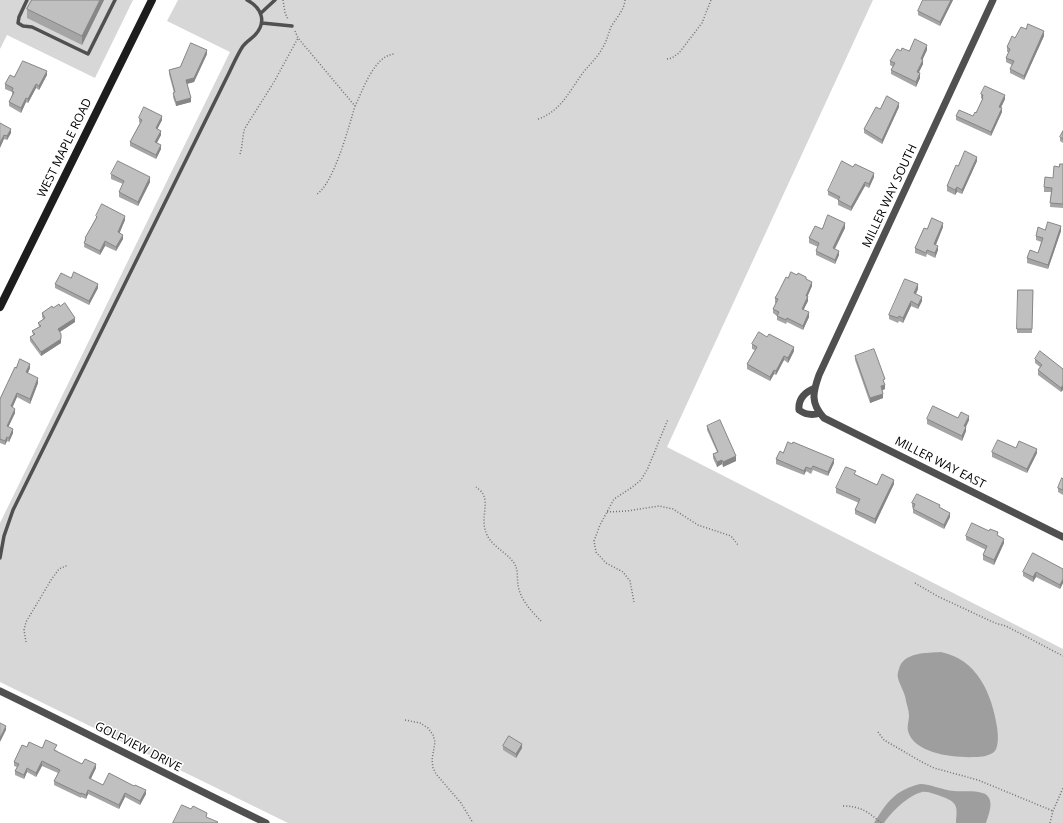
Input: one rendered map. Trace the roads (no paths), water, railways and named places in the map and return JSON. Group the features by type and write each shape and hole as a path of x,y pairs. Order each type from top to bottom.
{"main road":[{"name":"WEST MAPLE ROAD","path":"0,307 152,0"}],"street":[{"name":"MILLER WAY SOUTH","path":"820,413 816,408 815,388 826,361 993,0"},
{"path":"815,388 806,392 798,405 799,410 808,415 813,416 820,413"},
{"name":"MILLER WAY EAST","path":"820,413 824,418 1063,538"},
{"name":"GOLFVIEW DRIVE","path":"0,691 266,823"}],"lane":[{"path":"27,0 19,17 18,23 32,27 88,54 114,0"},
{"path":"0,558 4,536 13,510 227,77 244,45 256,35 262,23 261,13 257,6 247,0"},
{"path":"261,13 275,0"},
{"path":"262,23 292,26"}]}
